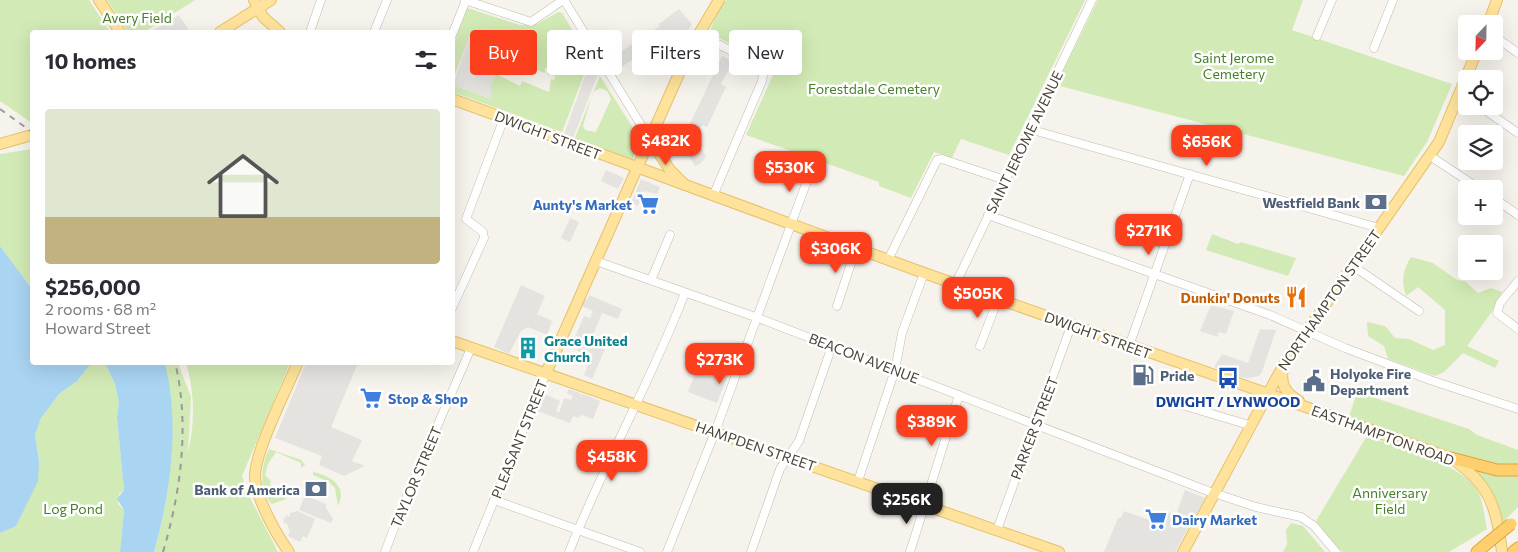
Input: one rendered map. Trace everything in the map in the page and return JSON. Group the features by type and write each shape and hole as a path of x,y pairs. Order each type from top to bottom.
{"highway":[{"path":"1451,458 1497,470 1518,470"},
{"path":"1477,552 1514,521"},
{"path":"1513,552 1518,548"}],"main road":[{"path":"99,0 117,30"},
{"path":"223,30 257,4 271,0"},
{"name":"PLEASANT STREET","path":"700,30 719,0"},
{"path":"1491,15 1497,0"},
{"path":"257,4 262,17 278,30"},
{"name":"PLEASANT STREET","path":"546,373 679,75"},
{"name":"DWIGHT STREET","path":"455,100 924,274 1265,394"},
{"name":"NORTHAMPTON STREET","path":"1183,552 1265,394 1378,228 1430,156 1458,105"},
{"path":"4,143 30,136"},
{"path":"649,138 670,170 686,186"},
{"name":"HAMPDEN STREET","path":"455,342 997,530 1038,548 1059,552"},
{"path":"1284,364 1282,375 1284,387 1288,394 1310,408"},
{"path":"289,552 259,496 255,481 255,470 260,453 297,365"},
{"name":"EASTHAMPTON ROAD","path":"1265,394 1451,458 1468,469 1487,491 1497,515 1502,552"}],"street":[{"path":"311,30 321,0"},
{"path":"375,30 387,0"},
{"path":"454,30 466,0 531,22 563,0 649,138"},
{"name":"SAINT JEROME AVENUE","path":"956,284 1029,128 1092,0"},
{"path":"1317,36 1332,0"},
{"path":"1374,48 1393,0"},
{"path":"1503,42 1518,53"},
{"path":"713,196 762,81 764,69 719,45"},
{"path":"1492,115 1518,133"},
{"path":"455,301 484,238 483,232 468,223 466,219 504,118"},
{"path":"1029,128 1378,228"},
{"path":"1430,156 1466,180"},
{"path":"888,260 937,160 942,159 1005,180"},
{"path":"667,552 758,318 811,170"},
{"path":"1129,346 1190,174"},
{"path":"1503,204 1518,215"},
{"path":"988,215 1154,274 1307,331 1345,348 1518,409"},
{"path":"651,280 670,235"},
{"path":"837,306 856,248"},
{"name":"BEACON AVENUE","path":"596,261 758,318 1214,493 1256,507 1301,517 1314,526 1336,552"},
{"path":"1353,266 1419,310"},
{"path":"858,481 895,370 902,333 924,274"},
{"path":"1518,282 1500,303 1497,314 1518,329"},
{"path":"569,552 636,404 662,352 685,293"},
{"path":"980,346 998,299"},
{"name":"PARKER STREET","path":"997,530 1071,326"},
{"path":"750,552 780,468 799,441 832,346"},
{"name":"TAYLOR STREET","path":"385,552 400,512 471,348"},
{"name":"PLEASANT STREET","path":"473,552 546,373"},
{"path":"910,552 926,506 959,395"},
{"path":"1182,405 1249,425"},
{"path":"494,500 640,552"}],"green space":[{"path":"0,0 89,0 109,30 30,30 30,122 0,101"},
{"name":"Avery Field","path":"107,0 195,0 147,30 127,30"},
{"name":"Forestdale Cemetery","path":"727,0 1085,0 1009,155 961,139 952,158 934,152 911,198 879,186 879,182 746,135 773,75 802,75 802,30 729,30 729,43 719,38 719,30 710,30 722,3"},
{"name":"Saint Jerome Cemetery","path":"1098,0 1303,0 1292,30 1452,84 1427,142 1404,176 1056,85"},
{"path":"467,8 520,25 537,24 558,12 562,13 572,30 547,30 547,68 545,68 545,73 537,70 537,30 470,30 470,37 455,75 455,41"},
{"path":"495,75 498,75 520,86 522,81 549,92 551,79 554,80 555,76 551,75 584,75 562,132 455,93 455,86 491,99 491,85"},
{"path":"600,76 640,139 633,160 575,138 592,97 583,126 585,130 596,132 611,99 607,91 600,88 594,92"},
{"path":"30,149 30,286 0,246 0,154"},
{"path":"1212,234 1238,244 1241,242 1296,258 1288,276 1206,250"},
{"path":"1411,257 1433,263 1457,280 1465,281 1478,293 1491,288 1502,292 1491,313 1467,346 1499,361 1495,368 1463,353 1444,372 1435,376 1388,359 1384,346 1368,336 1367,322 1385,326 1395,338 1409,339 1433,350 1445,345 1445,310 1418,287 1406,296 1404,276 1406,266"},
{"name":"Log Pond","path":"106,365 115,384 119,402 117,417 124,490 119,494 118,504 124,510 120,552 0,552 0,533 16,526 39,461 35,435 41,418 59,394 77,381 89,366"},
{"path":"165,365 179,365 191,397 188,453 192,431 193,408 187,365 289,365 242,476 247,492 278,552 154,552 169,482 172,410"},
{"path":"1357,392 1469,429 1477,435 1518,450 1518,464 1494,466 1349,417"},
{"name":"Anniversary Field","path":"1367,436 1413,451 1462,475 1473,485 1480,496 1487,529 1449,552 1342,552 1316,521"},
{"path":"269,449 301,460 305,465 301,468 301,463 276,452 268,464 265,475 271,481 270,485 284,491 287,488 286,499 272,504 264,492 262,478 264,463"},
{"path":"1465,465 1518,474 1518,507 1502,523"},
{"path":"313,472 326,476 336,483 341,493 338,506 335,488 329,482 313,475"},
{"path":"1291,523 1303,526 1325,552 1283,552 1287,544 1286,530"}],"shaded area":[{"path":"679,9 692,24 688,30 654,30 660,26 659,24"},
{"path":"179,15 189,30 153,30"},
{"path":"469,37 470,75 495,75 491,85 491,99 455,86 455,79"},
{"path":"632,44 632,60 622,66 622,51"},
{"path":"722,56 729,59 729,69 721,84 726,87 707,127 702,125 698,133 688,128 713,75 719,75 719,62"},
{"path":"585,75 598,75 573,138 564,134"},
{"path":"678,126 693,133 706,157 701,163 695,166 685,150 692,145 686,137 677,142 673,137"},
{"path":"606,170 624,178 618,189 601,181"},
{"path":"641,179 660,187 657,194 644,191 638,206 631,203"},
{"path":"570,218 579,222 570,242 561,238"},
{"path":"521,285 545,296 537,314 552,321 547,335 528,327 521,331 509,354 494,347"},
{"path":"589,295 622,309 618,319 602,313 590,342 605,349 592,379 584,375 593,354 588,351 586,355 577,351 578,347 572,344 584,316 590,318 593,311 579,305 582,298 587,300"},
{"path":"1211,305 1234,311 1226,334 1219,332 1217,337 1200,331"},
{"path":"1260,329 1276,330 1259,376 1239,377 1214,367 1222,354 1248,363"},
{"path":"702,354 732,365 717,403 688,392"},
{"path":"305,365 357,365 331,427 362,440 352,461 365,466 344,476 319,465 322,456 275,438"},
{"path":"569,389 582,394 581,398 583,394 600,401 593,419 582,415 578,418 573,416 570,423 537,411 539,406 544,407 540,405 544,394 560,401 556,411 559,413 564,398 571,400 573,396 567,393"},
{"path":"1185,490 1205,498 1175,552 1104,552 1118,518 1121,518 1124,511 1162,524 1167,512 1176,515"},
{"path":"305,495 326,504 326,508 333,519 331,523 299,510"},
{"path":"297,511 315,519 307,538 303,536 300,542 288,536 290,531 287,524 283,522 286,515 290,517 290,513"}],"water":[{"path":"0,246 30,286 30,365 93,365 89,366 77,381 59,394 41,418 35,435 39,461 38,481 16,526 0,533"},
{"path":"106,365 165,365 172,410 172,458 165,505 154,552 120,552 124,510 117,499 124,490 117,417 119,402 115,384"}],"railway":[{"path":"0,109 30,131"},
{"path":"163,552 179,482 183,434 180,386 176,365"}],"place":[{"name":"Westfield Bank","path":"1376,202"},
{"name":"Aunty's Market","path":"648,204"},
{"name":"Dunkin' Donuts","path":"1296,297"},
{"name":"Grace United Church","path":"528,348"},
{"name":"Pride","path":"1143,375"},
{"name":"DWIGHT / LYNWOOD","path":"1228,378"},
{"name":"Holyoke Fire Department","path":"1314,381"},
{"name":"Stop & Shop","path":"371,398"},
{"name":"Bank of America","path":"316,489"},
{"name":"Dairy Market","path":"1156,519"}]}
